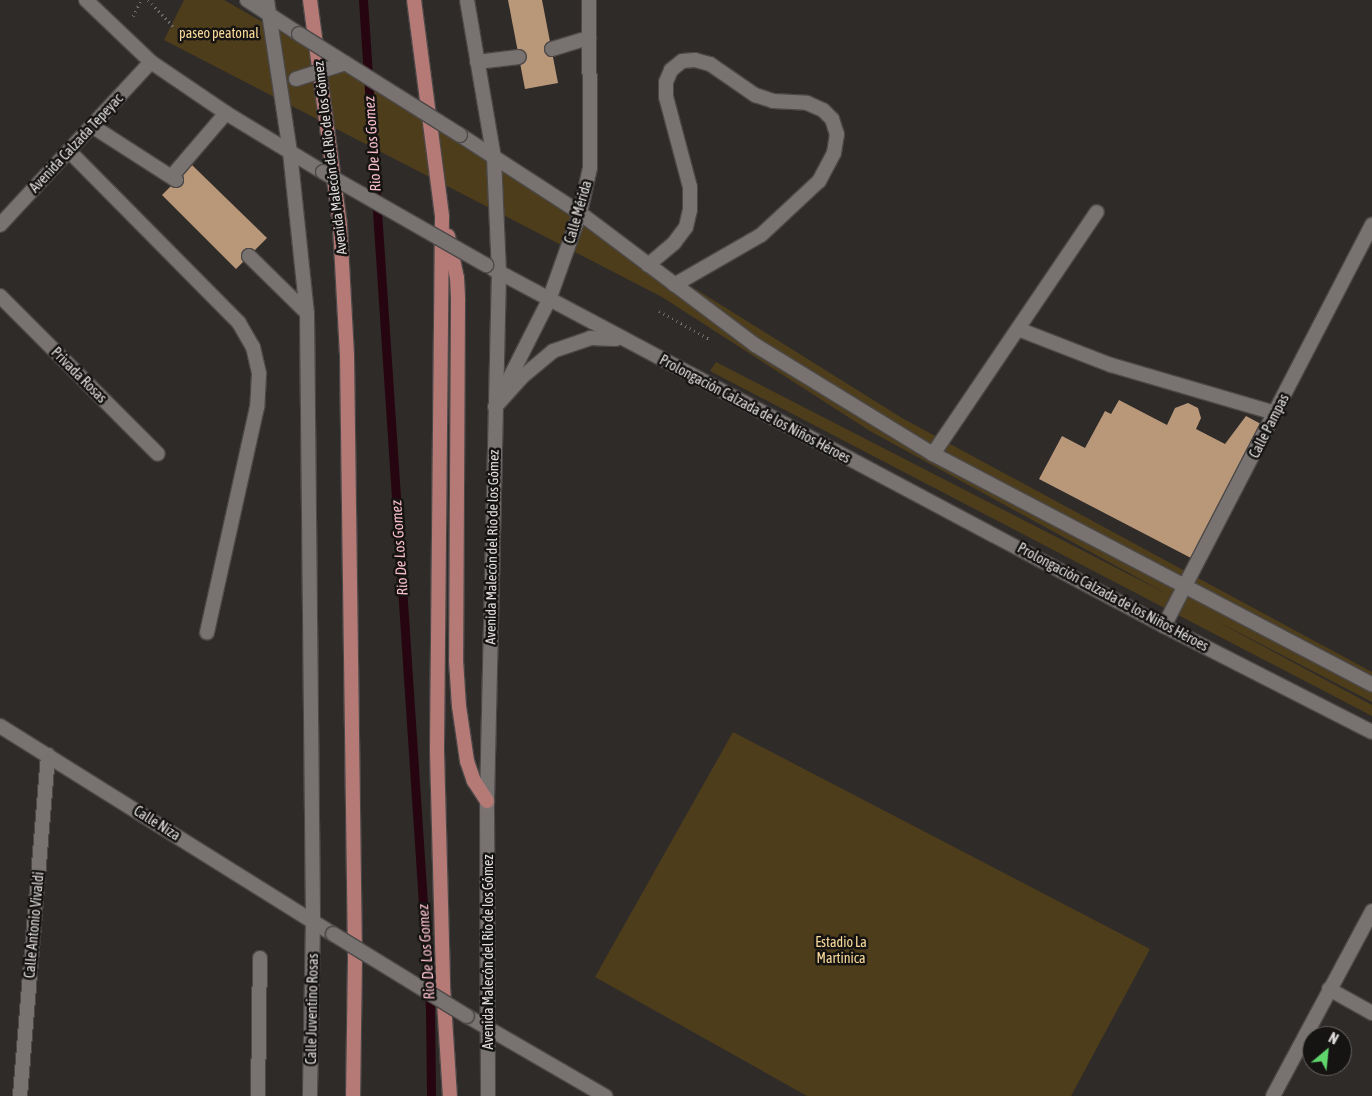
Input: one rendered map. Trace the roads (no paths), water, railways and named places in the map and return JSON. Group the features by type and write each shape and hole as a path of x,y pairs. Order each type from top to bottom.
{"main road":[{"name":"Avenida Malecón del Río de los Gómez","path":"310,0 340,226 347,355 355,958 353,1096"},
{"path":"414,0 442,217 437,751 444,986 450,1096"},
{"path":"418,0 420,35"},
{"path":"442,217 453,254 458,300 456,660 459,706 467,761 474,781 488,801"}],"street":[{"name":"Prolongación Calzada de los Niños Héroes","path":"86,0 151,62 226,113 323,172 486,265 621,339 1164,626 1372,732"},
{"path":"247,0 268,7 299,34 580,213 755,345 933,454 1185,588 1372,684"},
{"name":"Avenida Malecón del Río de los Gómez","path":"467,0 494,158 499,272 488,801 488,1096"},
{"name":"Calle Mérida","path":"495,407 549,300 580,213 590,168 589,0"},
{"path":"268,7 290,152 307,313 313,921"},
{"path":"552,49 589,38"},
{"path":"477,62 519,57"},
{"path":"648,265 674,243 686,227 690,210 690,187 666,97 666,82 671,70 682,61 695,60 710,64 755,95 773,101 807,103 823,110 832,119 838,134 834,153 819,181 761,235 674,285"},
{"name":"Avenida Calzada Tepeyac","path":"0,225 151,62"},
{"path":"281,89 296,80 346,63"},
{"path":"92,126 174,178 226,113"},
{"path":"69,151 239,323 253,346 259,374 257,407 207,633"},
{"path":"933,454 1097,212"},
{"name":"Calle Pampas","path":"1164,626 1372,225"},
{"path":"249,256 307,313"},
{"name":"Privada Rosas","path":"0,296 158,454"},
{"path":"1018,329 1111,365 1275,413"},
{"path":"495,407 522,377 553,351 590,338 621,339"},
{"name":"Calle Niza","path":"0,726 487,1029 604,1096"},
{"name":"Calle Antonio Vivaldi","path":"20,1096 48,755"},
{"path":"1273,1096 1372,911"},
{"name":"Calle Juventino Rosas","path":"310,1096 313,921"},
{"path":"258,1096 260,958"},
{"path":"1329,989 1372,1013"}],"waterway":[{"name":"Rio De Los Gomez","path":"363,0 430,1009 431,1096"}],"park label":[{"name":"paseo peatonal","path":"219,33"},
{"name":"Estadio La Martinica","path":"841,950"}]}
